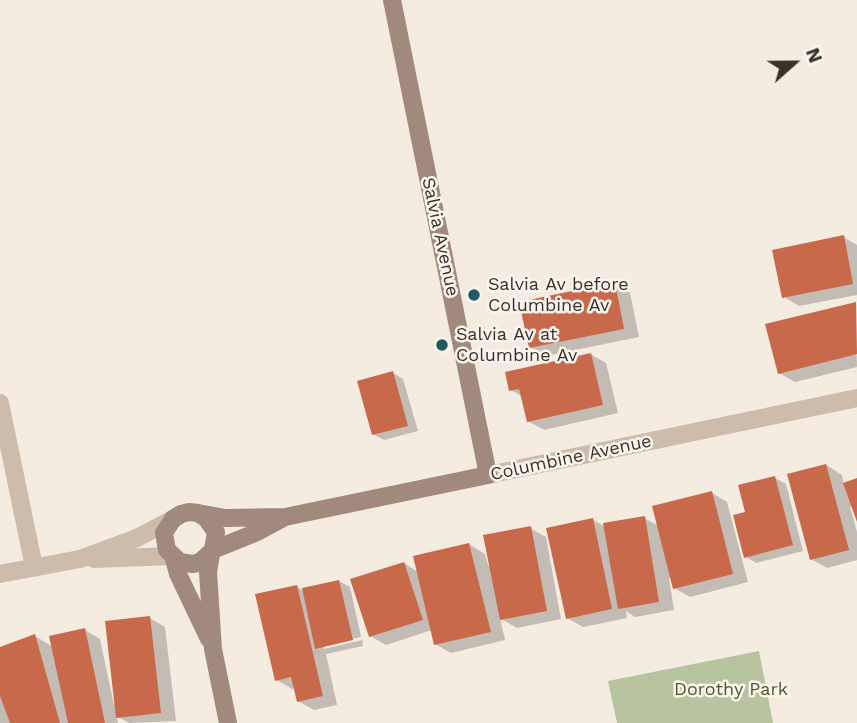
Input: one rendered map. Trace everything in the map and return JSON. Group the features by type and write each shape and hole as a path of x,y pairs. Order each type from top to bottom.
{"street":[{"name":"Salvia Avenue","path":"392,0 488,475"},
{"name":"Columbine Avenue","path":"198,513 225,518 285,517 857,398"},
{"path":"0,403 34,567"},
{"path":"80,559 137,538 181,514 198,513 206,518 216,532 208,572 213,649 228,723"},
{"name":"Columbine Avenue","path":"212,552 285,517"},
{"path":"173,519 164,533 164,542 213,649"},
{"path":"0,574 80,559 173,558 193,564 212,552"}],"green space":[{"name":"Dorothy Park","path":"759,651 773,723 617,723 608,681"}],"building":[{"path":"844,235 853,284 782,298 772,250"},
{"path":"615,282 624,329 529,348 519,302"},
{"path":"856,302 857,354 778,374 765,324"},
{"path":"591,353 603,405 527,422 519,389 509,391 505,372"},
{"path":"393,371 408,426 372,435 357,381"},
{"path":"826,464 849,550 810,560 787,474"},
{"path":"775,476 793,545 744,558 733,515 745,512 738,485"},
{"path":"857,478 857,522 843,483"},
{"path":"712,491 733,574 673,589 652,506"},
{"path":"645,516 659,602 618,609 603,523"},
{"path":"593,518 612,609 566,619 546,528"},
{"path":"531,526 547,611 500,620 483,535"},
{"path":"469,543 491,632 434,645 413,556"},
{"path":"404,562 423,620 369,637 350,579"},
{"path":"339,580 353,640 315,649 302,588"},
{"path":"297,585 323,696 297,702 291,677 275,681 255,594"},
{"path":"150,616 161,713 116,718 105,621"},
{"path":"85,628 105,723 68,723 49,636"},
{"path":"35,634 60,723 10,723 0,696 0,647"}],"place":[{"name":"Salvia Av before Columbine Av","path":"474,295"},
{"name":"Salvia Av at Columbine Av","path":"442,345"}]}
